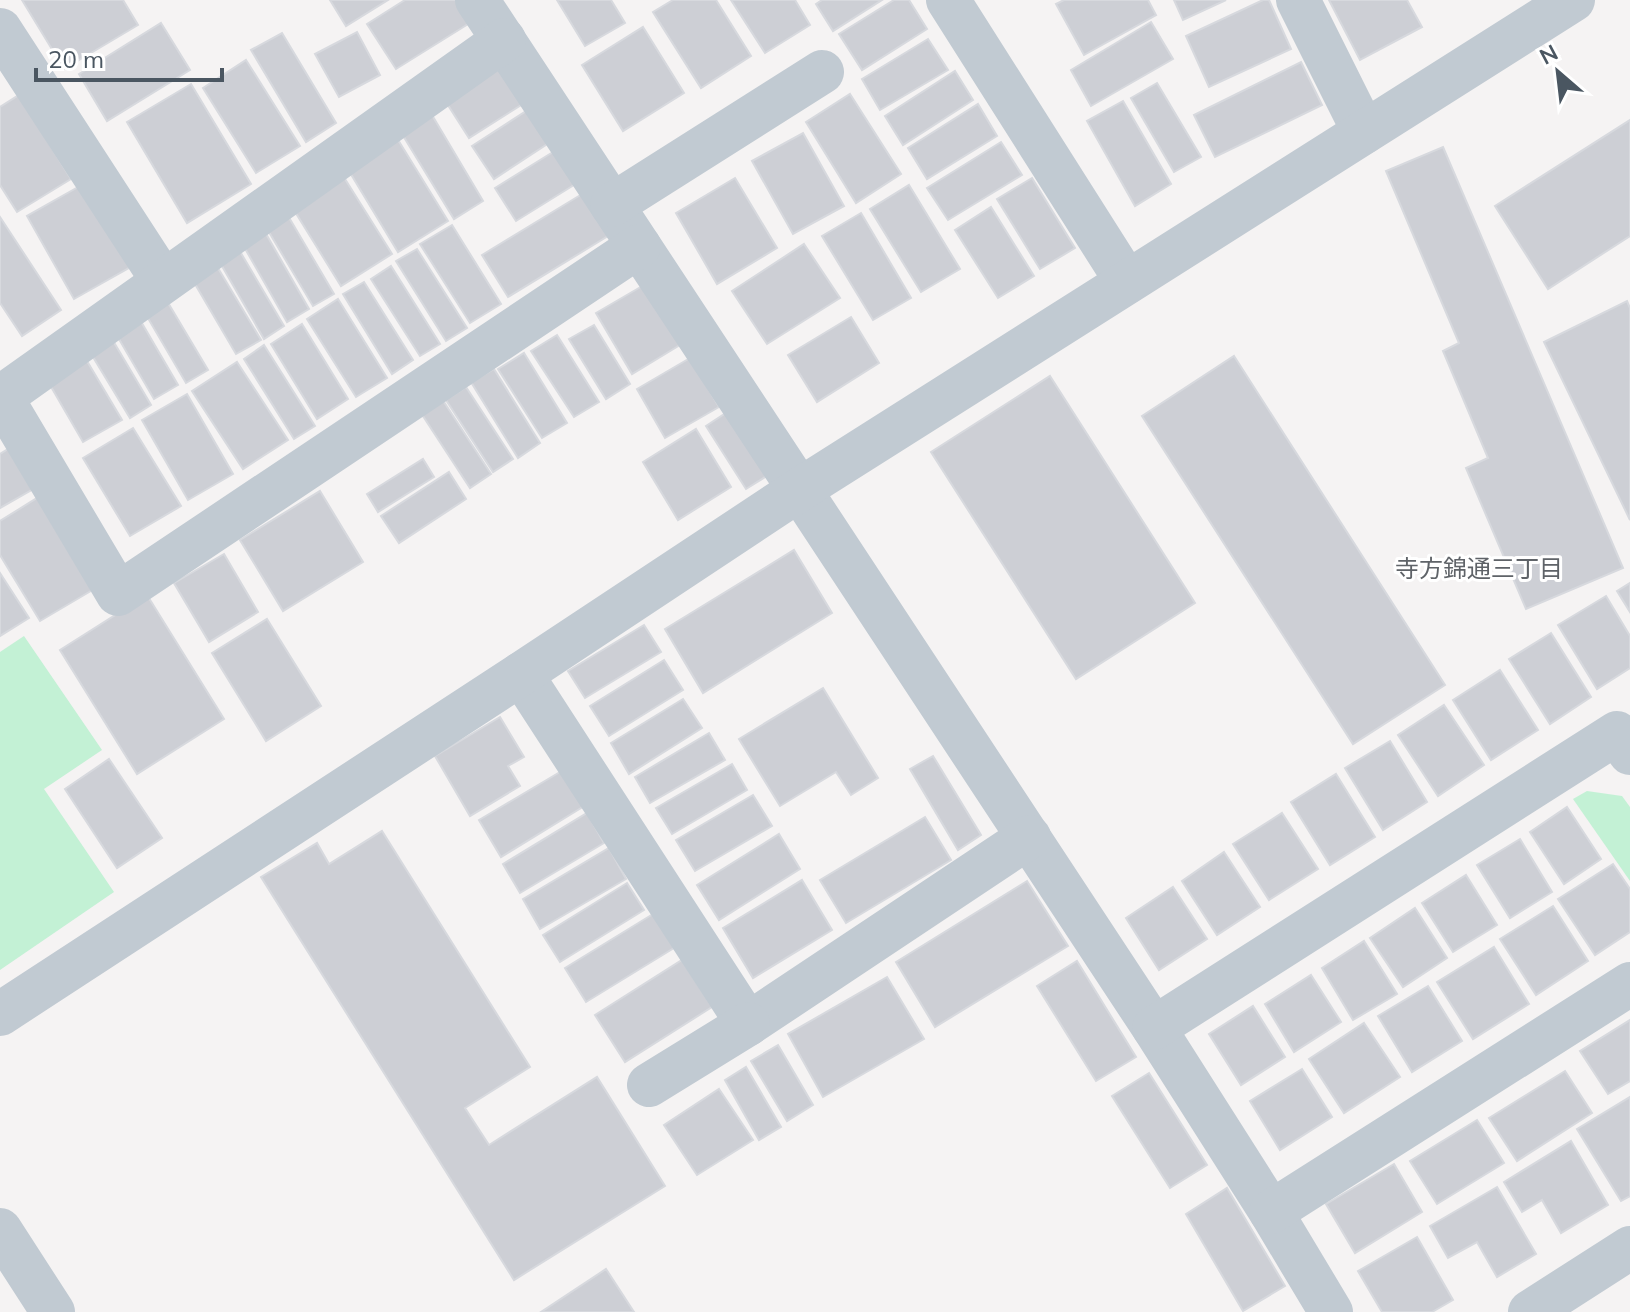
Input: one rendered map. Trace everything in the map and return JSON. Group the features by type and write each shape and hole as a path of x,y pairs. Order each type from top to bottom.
{"street":[{"path":"477,0 1154,1028 1331,1312"},
{"path":"948,0 1127,282"},
{"path":"1298,0 1364,132"},
{"path":"0,1014 799,490 1573,0"},
{"path":"0,30 163,281"},
{"path":"504,40 1,397 118,594 639,246"},
{"path":"612,205 822,72"},
{"path":"521,674 748,1024"},
{"path":"1154,1028 1617,733 1630,753"},
{"path":"649,1085 748,1024 1029,837"},
{"path":"1271,1212 1630,984"},
{"path":"0,1230 53,1312"},
{"path":"1530,1312 1630,1248"}],"green space":[{"path":"24,636 102,750 44,789 114,892 0,970 0,652"},
{"path":"1587,791 1622,796 1630,807 1630,881 1573,799"}],"building":[{"path":"22,0 123,0 138,25 64,69"},
{"path":"330,0 388,0 346,26"},
{"path":"405,0 460,0 473,21 396,69 367,24"},
{"path":"557,0 611,0 625,23 585,46"},
{"path":"673,0 716,0 751,56 701,88 653,12"},
{"path":"731,0 795,0 810,25 765,53"},
{"path":"822,0 882,0 833,31 816,4"},
{"path":"894,0 909,0 927,29 862,70 839,34"},
{"path":"1064,0 1148,0 1156,15 1084,55 1056,4"},
{"path":"1174,0 1226,0 1183,20"},
{"path":"1269,0 1291,49 1209,87 1186,36"},
{"path":"1329,0 1407,0 1422,27 1360,60"},
{"path":"1151,22 1173,59 1091,106 1071,70"},
{"path":"161,23 190,70 107,121 79,74"},
{"path":"643,27 684,93 623,131 582,65"},
{"path":"357,32 380,75 339,97 315,54"},
{"path":"282,33 336,123 306,142 251,50"},
{"path":"928,39 948,70 880,110 862,79"},
{"path":"246,60 300,146 256,173 203,88"},
{"path":"1301,62 1322,105 1215,157 1194,115"},
{"path":"502,65 526,102 469,138 446,102"},
{"path":"955,71 973,100 903,145 885,116"},
{"path":"1157,83 1201,157 1174,172 1131,98"},
{"path":"191,84 251,184 187,223 127,122"},
{"path":"850,94 901,174 856,203 806,122"},
{"path":"19,95 71,179 17,212 0,185 0,107"},
{"path":"1123,101 1171,184 1135,206 1087,121"},
{"path":"978,104 997,136 927,179 908,148"},
{"path":"534,106 555,139 494,179 472,146"},
{"path":"429,110 483,201 454,219 399,129"},
{"path":"1630,120 1630,236 1548,289 1495,206"},
{"path":"803,133 844,206 793,234 752,161"},
{"path":"395,135 448,221 398,252 346,166"},
{"path":"1001,142 1022,175 948,220 927,188"},
{"path":"561,147 582,180 516,221 495,188"},
{"path":"1443,147 1623,568 1526,609 1466,468 1488,458 1443,351 1459,343 1386,171"},
{"path":"340,171 392,254 341,286 289,202"},
{"path":"735,178 777,248 717,284 676,213"},
{"path":"1032,178 1075,248 1040,269 997,199"},
{"path":"87,182 134,265 74,299 27,216"},
{"path":"909,185 960,269 921,292 870,209"},
{"path":"587,191 613,233 508,297 482,255"},
{"path":"991,207 1034,276 998,298 955,230"},
{"path":"284,209 334,294 313,306 263,222"},
{"path":"861,213 911,298 873,320 822,236"},
{"path":"0,217 61,310 22,336 0,303"},
{"path":"261,225 309,309 287,322 239,238"},
{"path":"452,225 501,304 470,323 420,244"},
{"path":"235,243 284,326 264,339 215,254"},
{"path":"804,244 840,298 767,344 732,291"},
{"path":"417,249 467,328 446,341 396,261"},
{"path":"212,258 261,340 236,354 188,272"},
{"path":"391,266 440,344 420,356 371,279"},
{"path":"364,282 413,360 392,374 343,294"},
{"path":"644,285 680,345 632,374 596,313"},
{"path":"164,296 208,370 186,383 142,308"},
{"path":"338,299 387,378 356,397 307,319"},
{"path":"1627,301 1630,308 1630,520 1544,342"},
{"path":"136,313 178,385 154,399 112,327"},
{"path":"851,317 879,363 817,402 788,355"},
{"path":"302,324 348,399 317,419 271,344"},
{"path":"594,325 630,384 606,399 569,339"},
{"path":"109,334 151,405 130,418 87,347"},
{"path":"557,335 599,402 574,417 531,351"},
{"path":"264,345 315,426 294,439 244,359"},
{"path":"524,353 567,423 542,438 498,369"},
{"path":"84,356 122,420 83,442 46,378"},
{"path":"1234,356 1445,685 1353,744 1142,416"},
{"path":"690,358 719,407 665,438 637,389"},
{"path":"237,362 288,440 243,469 192,391"},
{"path":"494,369 540,443 518,458 471,382"},
{"path":"1050,376 1195,603 1076,679 931,452"},
{"path":"466,387 513,459 493,472 446,400"},
{"path":"187,394 233,474 188,500 142,420"},
{"path":"442,399 491,474 470,488 421,413"},
{"path":"729,411 770,474 746,489 706,426"},
{"path":"133,428 181,506 130,536 83,458"},
{"path":"696,429 731,487 678,520 643,462"},
{"path":"13,446 37,487 0,508 0,454"},
{"path":"423,459 434,477 378,512 367,494"},
{"path":"449,472 466,499 399,543 381,516"},
{"path":"320,491 363,562 283,611 240,540"},
{"path":"45,493 101,585 40,621 0,555 0,521"},
{"path":"794,550 832,613 703,693 665,629"},
{"path":"224,554 258,612 209,642 174,583"},
{"path":"0,573 29,618 0,636"},
{"path":"1630,583 1630,612 1617,591"},
{"path":"147,595 224,719 137,774 60,650"},
{"path":"1606,596 1630,636 1630,668 1597,689 1558,625"},
{"path":"267,619 321,706 266,741 212,653"},
{"path":"644,625 661,652 585,698 568,671"},
{"path":"1551,633 1591,697 1550,724 1509,659"},
{"path":"664,660 683,690 609,736 590,706"},
{"path":"1500,670 1538,730 1491,760 1453,700"},
{"path":"823,688 878,778 851,795 836,772 780,806 739,739"},
{"path":"683,699 702,728 629,774 611,743"},
{"path":"1444,705 1484,765 1438,796 1398,735"},
{"path":"500,717 524,757 508,766 520,786 470,816 435,756"},
{"path":"709,733 725,760 650,803 635,777"},
{"path":"1390,741 1427,802 1383,830 1345,768"},
{"path":"933,756 981,835 958,850 910,769"},
{"path":"109,759 162,838 117,868 65,789"},
{"path":"732,764 747,790 672,834 656,808"},
{"path":"565,769 586,805 501,857 479,820"},
{"path":"1336,774 1375,837 1330,865 1291,802"},
{"path":"753,795 772,826 695,871 676,840"},
{"path":"1567,807 1601,859 1564,884 1530,832"},
{"path":"587,813 604,843 520,893 503,864"},
{"path":"1282,813 1318,869 1269,900 1233,844"},
{"path":"925,817 951,860 846,923 820,880"},
{"path":"382,831 530,1067 465,1108 489,1145 597,1077 665,1186 514,1280 261,877 317,843 329,864"},
{"path":"779,834 800,869 719,920 697,885"},
{"path":"1520,839 1552,892 1510,918 1477,865"},
{"path":"609,848 626,879 540,929 523,899"},
{"path":"1224,852 1260,907 1217,935 1182,881"},
{"path":"1613,864 1630,889 1630,932 1595,955 1558,899"},
{"path":"1466,875 1497,925 1453,952 1422,903"},
{"path":"802,880 832,930 753,978 723,928"},
{"path":"1027,881 1068,946 935,1027 896,962"},
{"path":"627,883 644,910 560,962 543,935"},
{"path":"1173,887 1207,939 1159,970 1126,918"},
{"path":"1553,906 1588,961 1536,995 1500,939"},
{"path":"1415,908 1447,958 1403,987 1370,938"},
{"path":"653,914 674,948 586,1002 565,968"},
{"path":"1364,941 1397,994 1353,1020 1322,968"},
{"path":"1494,947 1529,1004 1473,1039 1437,982"},
{"path":"682,960 712,1007 625,1062 595,1015"},
{"path":"1077,961 1136,1057 1096,1081 1037,986"},
{"path":"1311,975 1341,1022 1294,1052 1265,1004"},
{"path":"887,977 924,1039 823,1097 788,1034"},
{"path":"1428,986 1462,1041 1412,1072 1378,1016"},
{"path":"1253,1006 1285,1057 1241,1085 1209,1034"},
{"path":"1630,1020 1630,1081 1608,1094 1580,1051"},
{"path":"1364,1023 1400,1077 1344,1113 1309,1059"},
{"path":"778,1045 813,1105 787,1121 751,1061"},
{"path":"746,1067 781,1127 759,1140 725,1080"},
{"path":"1302,1069 1332,1117 1280,1150 1250,1101"},
{"path":"1565,1071 1592,1113 1517,1161 1489,1118"},
{"path":"1149,1073 1207,1165 1170,1188 1112,1096"},
{"path":"719,1089 753,1140 697,1175 664,1125"},
{"path":"1630,1097 1630,1196 1621,1201 1577,1129"},
{"path":"1477,1120 1504,1163 1437,1204 1410,1161"},
{"path":"1571,1141 1608,1205 1561,1233 1542,1200 1522,1212 1504,1182"},
{"path":"1394,1164 1422,1212 1355,1253 1326,1204"},
{"path":"1497,1187 1536,1254 1497,1277 1477,1242 1448,1258 1430,1226"},
{"path":"1227,1188 1285,1286 1243,1311 1186,1214"},
{"path":"1417,1237 1453,1300 1432,1312 1382,1312 1358,1271"},
{"path":"606,1269 634,1312 541,1312"}],"district":[{"name":"寺方錦通三丁目","path":"1479,569"}]}
